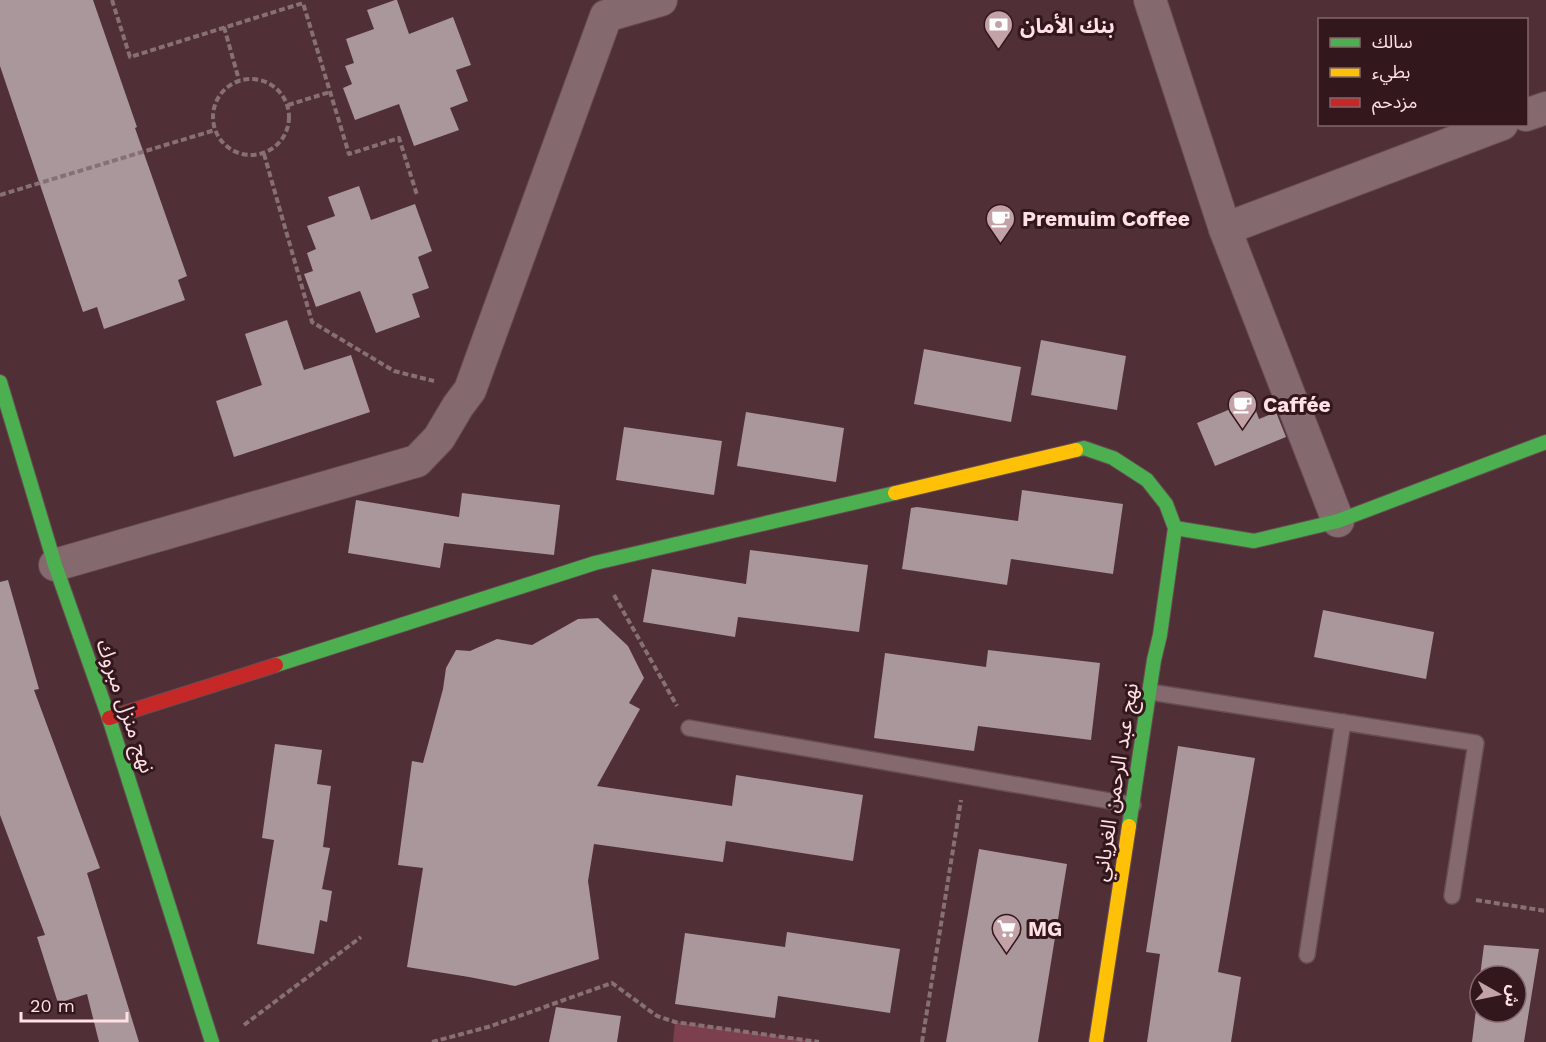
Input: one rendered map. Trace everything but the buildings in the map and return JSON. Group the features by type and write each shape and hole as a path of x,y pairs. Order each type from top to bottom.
{"street":[{"path":"55,565 417,461 439,438 458,405 470,390 603,8 661,0"},
{"path":"1150,0 1225,229 1338,521"},
{"path":"1528,115 1546,108"},
{"path":"1225,229 1497,126"},
{"name":"نهج منزل مبروك","path":"0,382 55,565 109,718 212,1042"},
{"path":"109,718 596,563 1084,448 1113,458 1147,480 1166,504 1175,528 1254,541 1338,521 1546,442"},
{"name":"نهج عبد الرحمن الغرياني","path":"1096,1042 1175,528"}],"lane":[{"path":"1150,692 1476,743 1452,896"},
{"path":"1307,955 1343,722"},
{"path":"689,728 1133,805"}],"path":[{"path":"112,0 130,57 303,3 350,154 399,138 417,195"},
{"path":"224,27 239,80"},
{"path":"254,78 268,83 281,92 288,105 290,120 286,134 277,146 264,154 249,156 235,152 223,143 215,130 213,115 217,100 226,88 239,80 254,78"},
{"path":"288,105 330,92"},
{"path":"0,195 215,130"},
{"path":"264,154 312,322 394,371 470,390"},
{"path":"596,563 689,728"},
{"path":"922,1042 965,776"},
{"path":"1452,896 1546,911"},
{"path":"241,1028 361,937"},
{"path":"432,1042 488,1027 612,983 657,1016 675,1022 819,1042"}],"shaded area":[{"path":"675,1022 819,1042 673,1042"}],"traffic: fast":[{"path":"0,382 55,565 109,718 212,1042"},
{"path":"1175,528 1254,541 1338,521 1546,442"},
{"path":"1076,450 1084,448 1113,458 1147,480 1166,504 1175,528 1129,826"},
{"path":"276,665 595,563 895,493"}],"traffic: slow":[{"path":"895,493 1076,450"},
{"path":"1096,1042 1129,826"}],"traffic: jam":[{"path":"109,718 276,665"}],"place":[{"name":"بنك الأمان","path":"999,50"},
{"name":"Premuim Coffee","path":"1001,244"},
{"name":"Caffée","path":"1242,430"},
{"name":"MG","path":"1007,954"}]}
